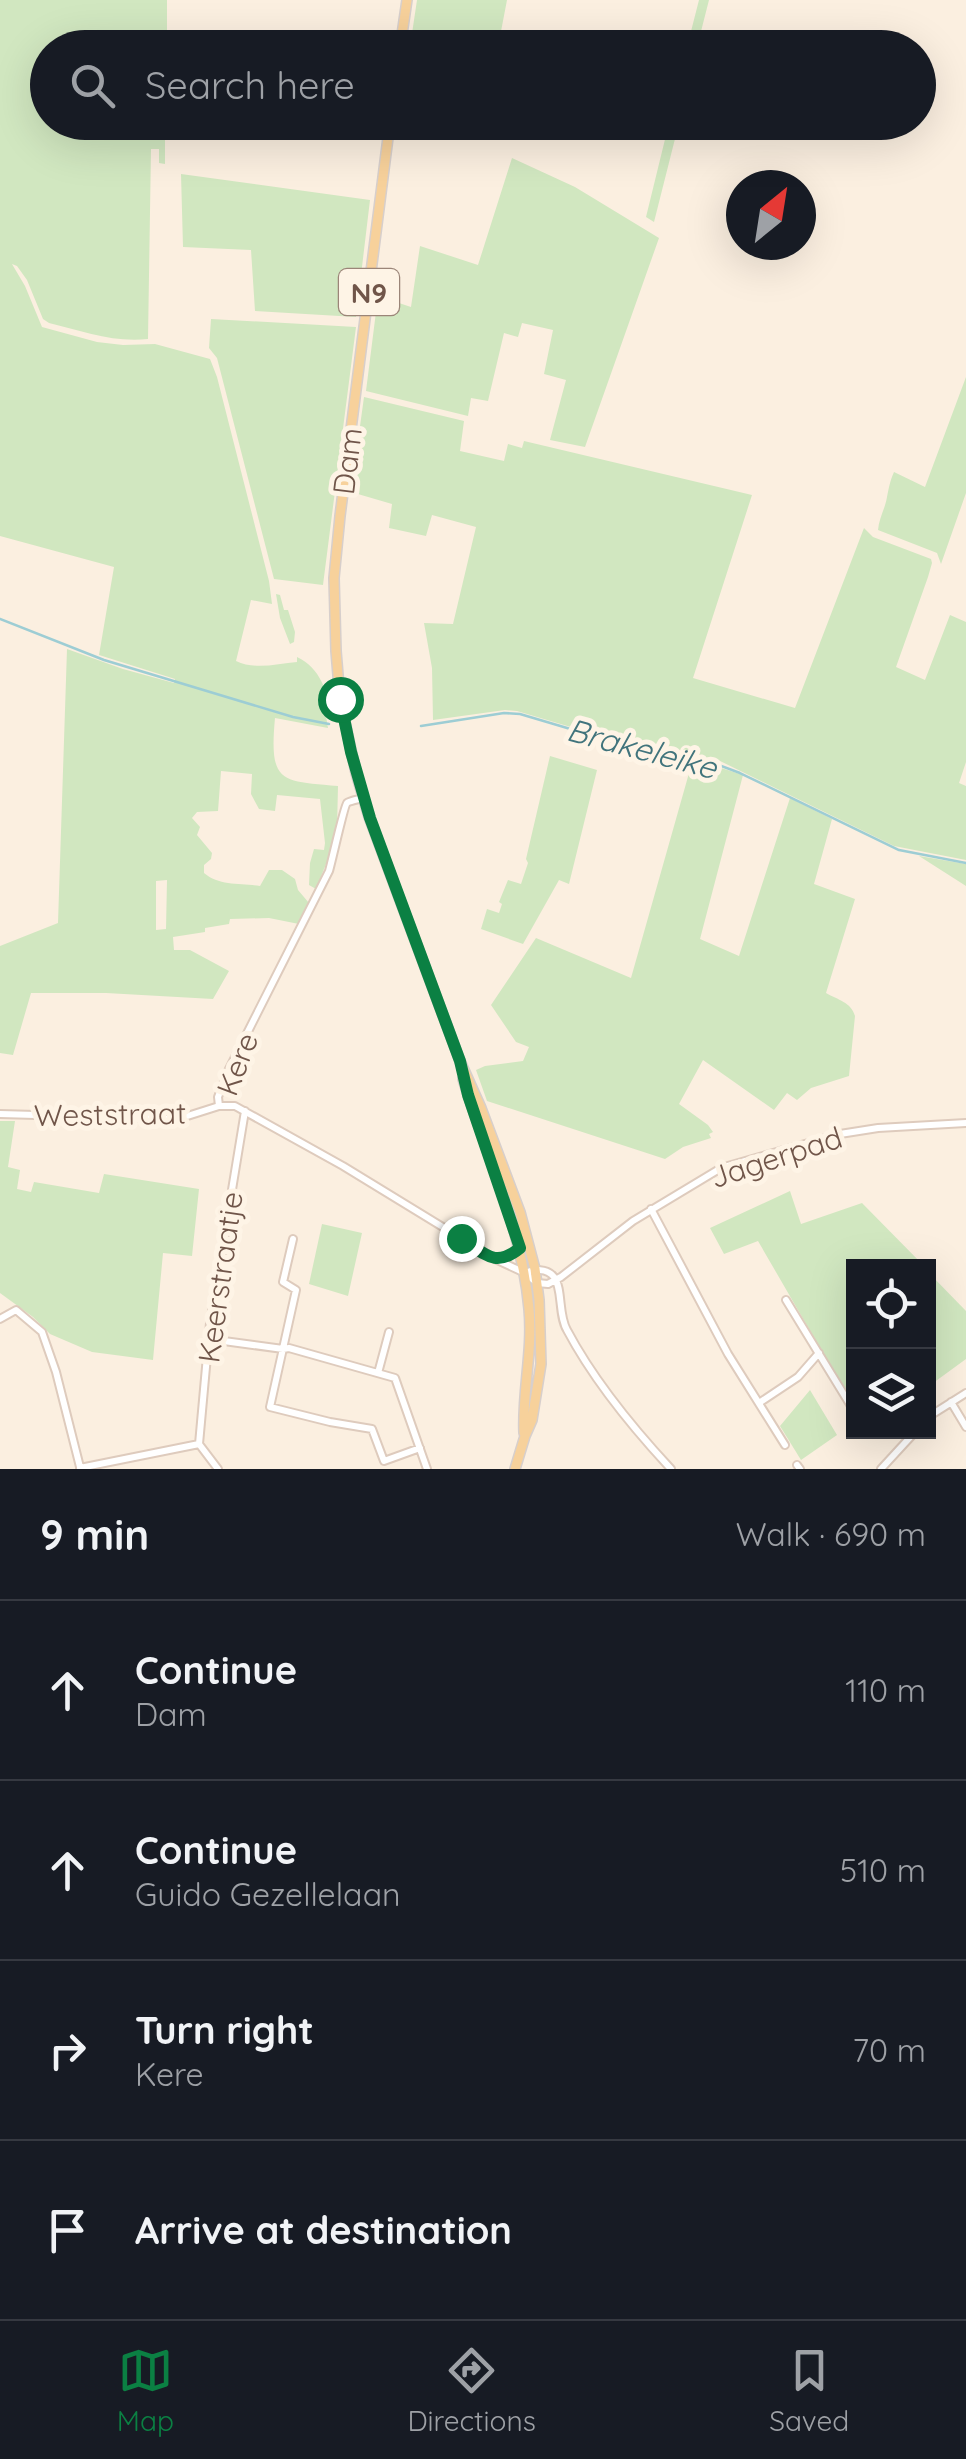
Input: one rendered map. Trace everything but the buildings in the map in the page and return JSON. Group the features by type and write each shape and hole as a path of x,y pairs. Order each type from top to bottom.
{"main road":[{"path":"403,30 407,0"},
{"name":"Dam","path":"363,798 340,699 334,578 388,140"},
{"name":"N9","path":"363,798 461,1072 524,1226 530,1271 524,1436"},
{"name":"N9","path":"503,1181 520,1248 537,1283 540,1364 532,1420 516,1469"}],"street":[{"name":"Kere","path":"363,798 348,802 343,808 329,871 228,1071 219,1106 236,1106 495,1259 530,1271 549,1272 556,1279"},
{"name":"Weststraat","path":"0,1114 166,1119 188,1117 219,1106"},
{"name":"Keerstraatje","path":"200,1444 209,1339 245,1111"},
{"name":"Jagerpad","path":"556,1279 652,1209 721,1168 840,1134 966,1123"},
{"path":"652,1209 720,1338 786,1445"},
{"path":"293,1238 284,1282 296,1290 270,1408 372,1429 384,1461 420,1448"},
{"path":"495,1259 505,1259 520,1248"},
{"path":"537,1283 548,1284 556,1279 562,1320 577,1348 626,1419 671,1469"},
{"path":"786,1300 846,1398"},
{"path":"0,1319 16,1310 42,1332 80,1468 200,1444 218,1469"},
{"path":"378,1373 389,1332"},
{"path":"209,1339 289,1348 395,1378 426,1469"},
{"path":"759,1402 792,1382 819,1353"},
{"path":"936,1412 966,1393"},
{"path":"951,1402 966,1427"},
{"path":"881,1469 909,1439"}],"green space":[{"path":"0,0 167,0 167,30 30,30 30,140 165,140 165,164 159,163 159,149 151,149 148,339 110,338 49,323 43,319 27,280 12,264 42,327 97,342 155,344 210,359 272,604 251,600 236,661 266,666 297,662 297,657 312,667 334,715 326,716 328,728 275,718 274,755 277,767 291,779 338,786 337,829 316,889 309,885 314,849 324,850 325,843 320,799 277,795 275,811 259,809 251,794 252,774 221,771 218,811 197,812 192,818 200,827 197,835 212,853 204,873 223,882 260,886 269,870 282,870 295,879 309,903 299,924 269,918 230,919 229,924 205,928 205,932 173,937 174,950 190,950 229,971 213,999 31,993 13,1055 0,1053 0,946 58,923 67,649 123,669 174,683 175,679 99,655 114,567 0,536","holes":["167,880 166,929 156,930 156,881"]},
{"path":"417,0 507,0 501,30 413,30"},
{"path":"699,0 709,0 701,30 691,30"},
{"path":"665,140 675,140 654,222 646,217"},
{"path":"512,158 575,187 659,238 585,447 550,440 566,380 544,374 553,330 522,323 518,337 504,333 488,401 471,398 468,416 366,391 378,296 411,307 420,246 478,265"},
{"path":"181,174 370,200 356,317 255,311 251,250 183,247"},
{"path":"211,319 356,327 323,585 274,579 217,358 209,348"},
{"path":"966,377 966,493 941,564 937,553 878,530 894,472 925,487"},
{"path":"364,397 464,421 460,451 504,461 508,444 522,448 524,441 752,495 693,678 795,708 864,528 873,537 931,559 896,667 925,680 950,615 966,622 966,762 959,783 966,786 966,860 894,846 718,760 621,742 517,711 433,720 432,668 424,623 453,624 476,527 432,515 426,536 389,528 392,504 351,492"},
{"path":"276,594 280,595 284,610 288,610 295,632 290,644 280,618"},
{"path":"550,756 597,770 569,884 559,880 523,944 481,929 487,909 499,913 508,880 521,884"},
{"path":"693,759 743,775 700,939 739,956 790,798 832,819 814,884 855,899 826,993 847,1004 855,1016 849,1076 811,1088 797,1100 787,1093 774,1110 703,1060 679,1104 708,1125 713,1132 709,1134 711,1138 683,1147 665,1159 487,1101 476,1070 523,1061 529,1047 516,1042 491,1005 536,938 631,978"},
{"path":"919,856 966,864 966,886"},
{"path":"0,1121 15,1121 8,1167 20,1170 17,1189 31,1192 34,1182 99,1193 104,1174 199,1189 192,1256 163,1253 153,1360 92,1352 50,1334 0,1293"},
{"path":"790,1191 801,1224 862,1203 917,1259 846,1259 846,1393 758,1241 724,1254 710,1228"},
{"path":"322,1224 362,1233 348,1296 309,1284"},
{"path":"936,1280 966,1311 966,1359 936,1381"},
{"path":"810,1390 837,1435 801,1460 780,1426"}],"waterway":[{"name":"Brakeleike","path":"0,619 104,660 293,717 329,724"},
{"name":"Brakeleike","path":"421,726 520,714 631,747 700,758 740,773 899,850 966,863"}],"route":[{"path":"340,699 363,798 460,1061 520,1248 505,1259 495,1259 461,1238"}]}
